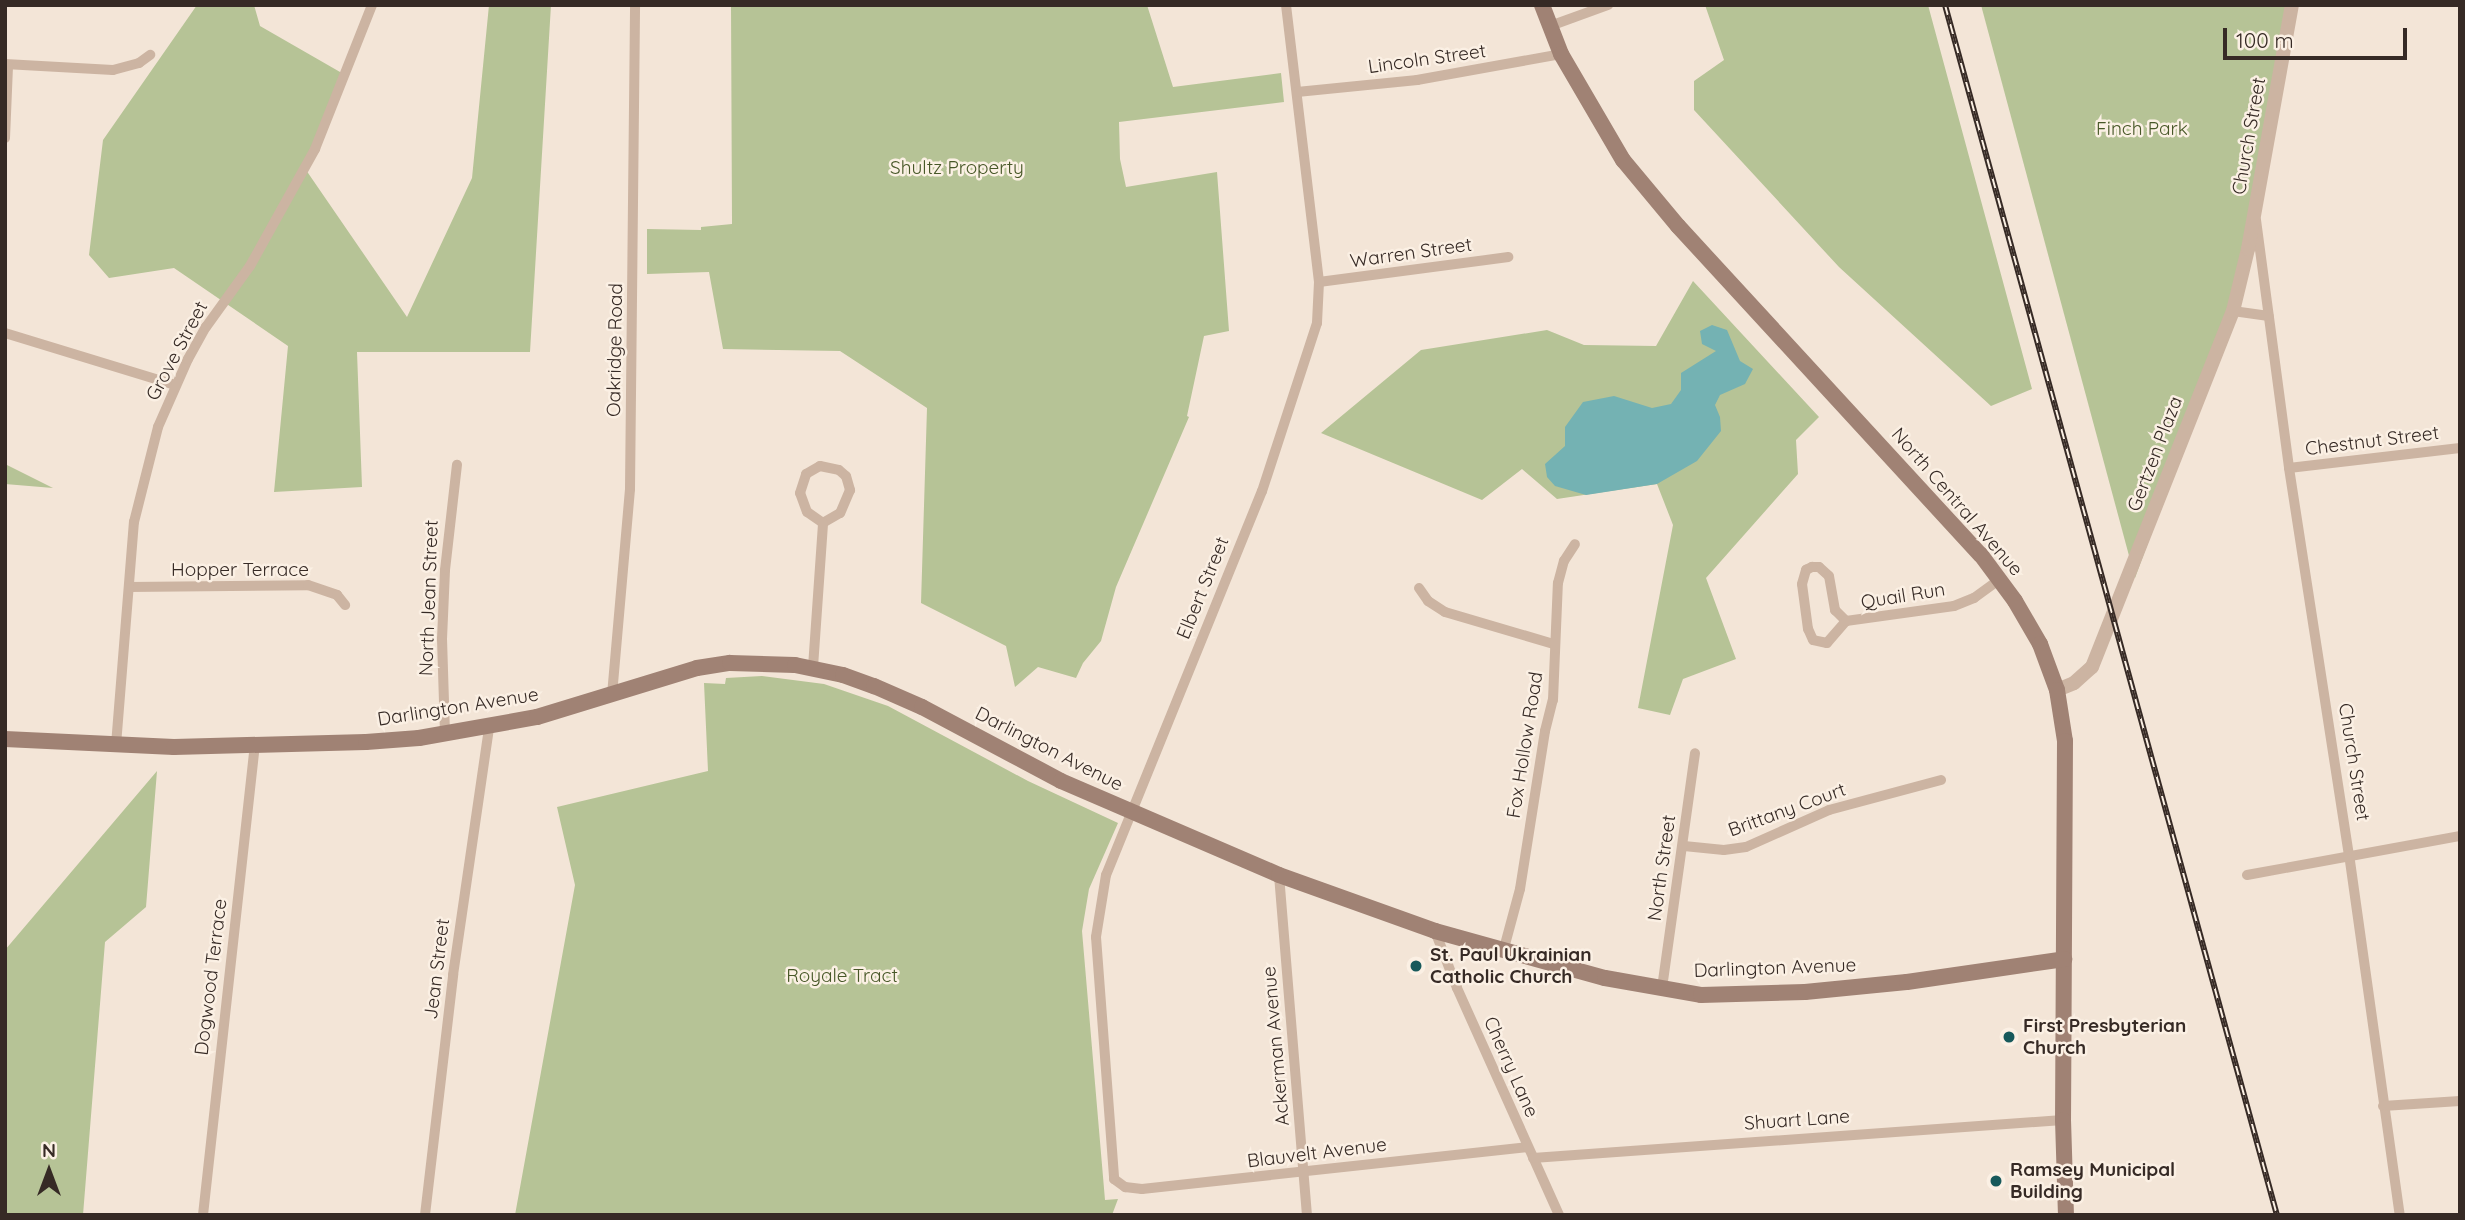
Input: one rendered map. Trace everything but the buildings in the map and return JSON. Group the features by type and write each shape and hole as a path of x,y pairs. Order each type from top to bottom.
{"main road":[{"name":"North Central Avenue","path":"1542,5 1562,54 1609,141 1646,190 1981,555 2030,624 2057,690 2065,741 2063,1120 2066,1215"},
{"name":"Darlington Avenue","path":"5,740 116,746 366,742 489,727 612,695 666,676 730,663 762,662 813,667 874,685 922,707 1040,771 1130,813 1279,875 1435,931 1605,978 1700,995 1805,992 1907,982 2064,959"}],"street":[{"name":"Grove Street","path":"116,746 138,498 154,439 175,385 206,327 250,266 289,200 338,96 372,5"},
{"name":"Oakridge Road","path":"612,695 630,489 635,5"},
{"name":"Elbert Street","path":"1114,1180 1096,937 1106,875 1262,491 1317,323 1319,282 1286,5"},
{"path":"1550,26 1608,5"},
{"name":"Church Street","path":"2292,5 2255,211 2289,468 2349,854 2400,1215"},
{"name":"Lincoln Street","path":"1297,92 1417,80 1562,54"},
{"path":"5,138 7,64 113,70 139,62 150,55"},
{"name":"Gertzen Plaza","path":"2057,690 2074,683 2092,667 2233,311 2255,211"},
{"name":"Warren Street","path":"1319,282 1508,257"},
{"path":"2233,311 2269,316"},
{"path":"5,333 175,385"},
{"name":"Chestnut Street","path":"2289,468 2460,448"},
{"name":"North Jean Street","path":"445,734 442,639 451,501 457,465"},
{"path":"820,466 839,470 849,483 846,503 840,513 823,523 807,512 800,493 806,474 820,466"},
{"path":"813,667 823,523"},
{"name":"Fox Hollow Road","path":"1503,951 1520,889 1545,731 1553,700 1558,583 1564,561 1575,544"},
{"name":"Quail Run","path":"1846,621 1835,610 1825,570 1819,567 1806,570 1802,584 1808,629 1813,640 1827,643 1846,621 1954,606 1974,598 1999,580"},
{"name":"Hopper Terrace","path":"129,587 308,585 337,595 345,605"},
{"path":"1419,588 1428,601 1445,612 1554,643"},
{"name":"Jean Street","path":"425,1215 456,948 489,727"},
{"name":"Dogwood Terrace","path":"203,1215 255,744"},
{"name":"North Street","path":"1662,988 1695,753"},
{"name":"Brittany Court","path":"1684,846 1724,850 1746,847 1829,810 1941,780"},
{"path":"2247,875 2349,854 2460,836"},
{"name":"Ackerman Avenue","path":"1279,875 1307,1215"},
{"name":"Cherry Lane","path":"1435,931 1457,988 1559,1215"},
{"path":"2383,1107 2460,1101"},
{"name":"Shuart Lane","path":"1533,1158 1940,1126 2063,1120"},
{"name":"Blauvelt Avenue","path":"1114,1180 1125,1187 1142,1189 1527,1147"}],"green space":[{"path":"197,5 254,5 260,26 347,76 306,170 407,317 472,178 489,5 551,5 530,352 357,352 362,487 274,492 288,346 174,268 109,278 89,255 103,140"},
{"name":"Shultz Property","path":"731,5 1147,5 1173,87 1281,73 1284,102 1119,122 1120,159 1126,187 1217,172 1229,331 1204,336 1187,416 1189,417 1116,587 1101,641 1083,663 1076,678 1038,667 1015,687 1006,646 921,603 927,408 840,351 723,349 709,272 647,274 647,229 701,230 701,227 732,224"},
{"path":"1705,5 1928,5 2032,389 1991,406 1839,267 1694,110 1694,81 1724,60"},
{"name":"Finch Park","path":"1981,5 2292,5 2232,315 2135,578"},
{"path":"1693,281 1819,417 1796,440 1798,474 1706,578 1736,659 1683,679 1670,715 1638,708 1673,525 1657,484 1557,499 1522,469 1482,500 1321,433 1421,350 1547,330 1584,345 1656,346"},
{"path":"5,464 53,488 5,484"},
{"name":"Royale Tract","path":"762,676 824,684 888,706 1028,781 1118,823 1089,889 1082,931 1105,1200 1118,1199 1112,1215 515,1215 575,885 557,807 708,771 704,683 725,684 726,678"},
{"path":"157,771 146,907 105,942 83,1215 5,1215 5,950"}],"water":[{"path":"1712,325 1727,330 1740,361 1753,369 1745,384 1720,395 1715,405 1720,417 1721,431 1697,461 1657,484 1586,495 1555,486 1547,477 1545,464 1565,446 1565,427 1583,402 1614,396 1652,408 1671,404 1681,390 1681,373 1716,351 1702,344 1700,331"}],"railway":[{"path":"1945,5 2277,1215"}],"place":[{"name":"St. Paul Ukrainian Catholic Church","path":"1416,966"},
{"name":"First Presbyterian Church","path":"2009,1037"},
{"name":"Ramsey Municipal Building","path":"1996,1181"}]}
